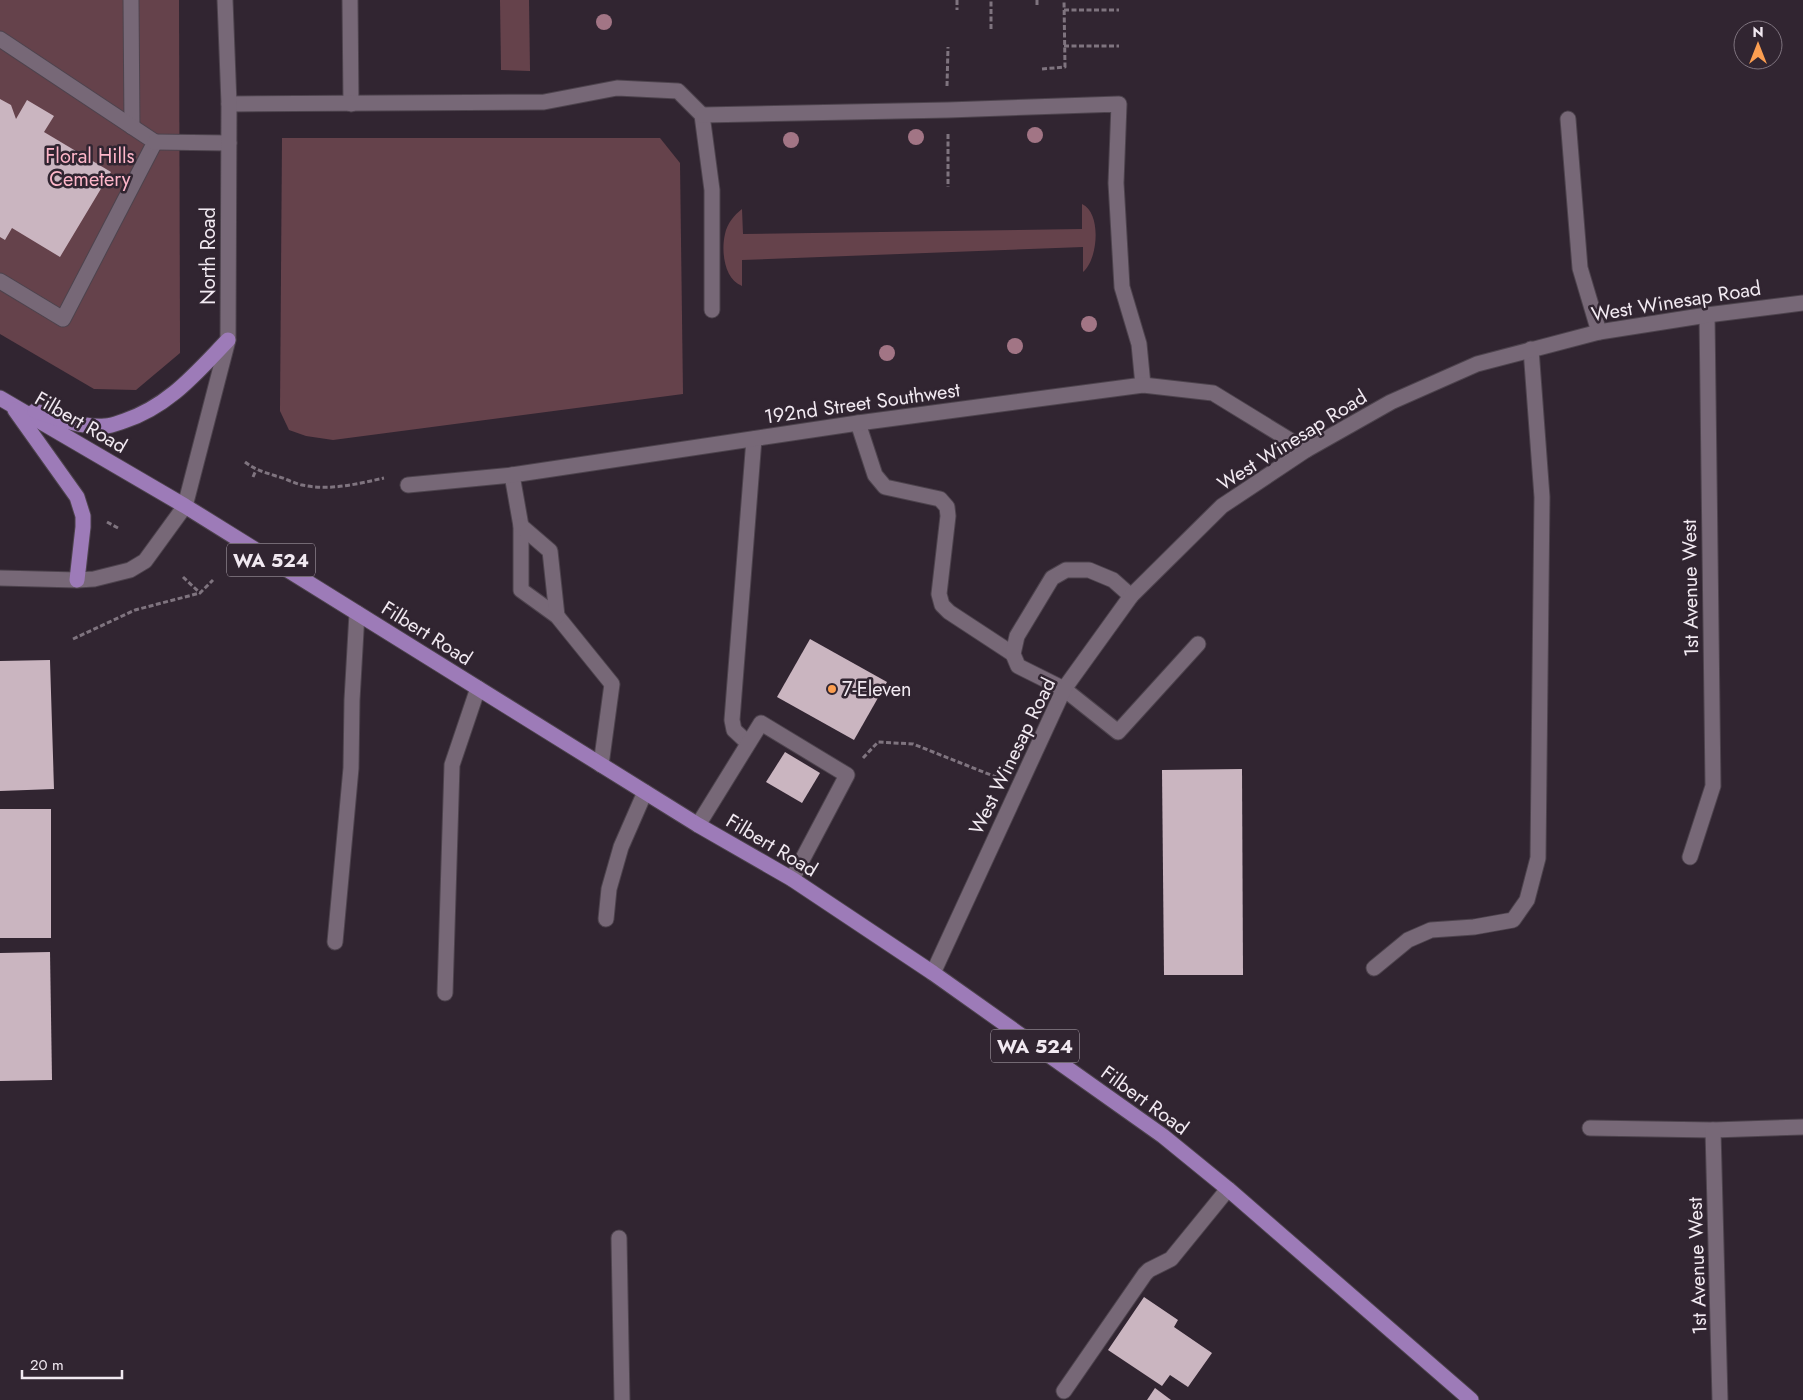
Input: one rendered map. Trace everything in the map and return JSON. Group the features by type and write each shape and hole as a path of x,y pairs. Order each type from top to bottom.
{"main road":[{"path":"6,401 72,422 106,426 137,416 160,404 180,389 228,340"},
{"path":"6,401 78,497 84,527 77,580"},
{"name":"Filbert Road","path":"6,401 185,506 698,825 792,879 933,973 1163,1136 1228,1189 1471,1400"}],"street":[{"path":"131,0 132,126"},
{"name":"North Road","path":"185,506 228,340 229,104 225,0"},
{"path":"350,0 351,104"},
{"path":"0,39 155,142 229,143"},
{"path":"229,104 544,102 617,88 678,91 702,115 712,190 712,310"},
{"path":"702,115 1119,104 1116,183 1122,287 1138,344 1143,385"},
{"path":"1568,119 1580,268 1599,332"},
{"path":"0,280 63,318 155,142"},
{"name":"West Winesap Road","path":"933,973 1064,689 1131,596 1222,506 1306,450 1391,402 1477,364 1599,332 1707,315 1803,303"},
{"name":"1st Avenue West","path":"1690,857 1713,786 1707,315"},
{"path":"1374,968 1408,940 1431,930 1474,928 1513,920 1527,900 1538,858 1542,497 1531,349"},
{"name":"192nd Street Southwest","path":"408,485 512,475 858,423 1143,385 1213,393 1306,450"},
{"path":"858,423 875,475 885,487 940,499 947,507 948,516 939,594 942,605 949,612 1013,654 1018,666 1064,689 1118,732 1198,644"},
{"path":"748,743 734,730 732,720 754,438"},
{"path":"512,475 521,526 521,590 557,616 612,684 601,765"},
{"path":"0,578 94,579 130,570 145,561 185,506"},
{"path":"521,526 550,551 557,616"},
{"path":"1013,654 1017,636 1052,578 1066,570 1089,570 1113,580 1131,596"},
{"path":"335,942 351,768 352,700 358,613"},
{"path":"445,993 452,765 478,688"},
{"path":"698,825 761,723 847,775 792,879"},
{"path":"606,918 609,889 621,846 645,792"},
{"path":"1590,1128 1713,1130 1803,1128"},
{"name":"1st Avenue West","path":"1713,1130 1720,1400"},
{"path":"1064,1391 1145,1274 1171,1259 1228,1189"},
{"path":"619,1238 622,1400"}],"path":[{"path":"957,0 957,10"},
{"path":"991,0 991,29"},
{"path":"1037,0 1038,6"},
{"path":"1042,69 1064,67 1064,0"},
{"path":"1064,10 1119,10"},
{"path":"1064,46 1119,46"},
{"path":"947,86 948,47"},
{"path":"948,131 948,187"},
{"path":"245,462 256,470 301,485 321,488 385,478 408,485"},
{"path":"253,477 256,470"},
{"path":"184,577 200,593"},
{"path":"73,640 135,610 200,593 213,580"},
{"path":"878,742 913,744 990,774"}],"green space":[{"name":"Floral Hills Cemetery","path":"0,0 179,0 180,353 136,390 94,389 0,334"},
{"path":"500,0 529,0 530,71 501,70"},
{"path":"282,138 660,138 680,163 683,394 333,440 306,436 289,430 280,411"},
{"path":"1082,204 1093,217 1096,237 1092,258 1083,272 1083,247 742,260 742,286 731,277 725,264 723,248 726,230 731,220 742,209 743,234 1082,229"}],"building":[{"path":"0,99 11,105 16,119 27,100 54,116 44,132 111,172 60,257 12,228 5,240 0,237"},
{"name":"7-Eleven","path":"810,639 887,682 854,740 777,697"},
{"path":"50,660 54,789 0,791 0,661"},
{"path":"785,752 820,773 802,803 766,782"},
{"path":"1242,769 1243,975 1164,975 1162,770"},
{"path":"0,809 51,809 51,938 0,938"},
{"path":"50,952 52,1080 0,1081 0,953"},
{"path":"1144,1297 1178,1320 1174,1327 1212,1353 1188,1387 1170,1375 1162,1386 1108,1350"},
{"path":"1155,1388 1171,1400 1147,1400"}],"place":[{"name":"7-Eleven","path":"832,689"}]}
